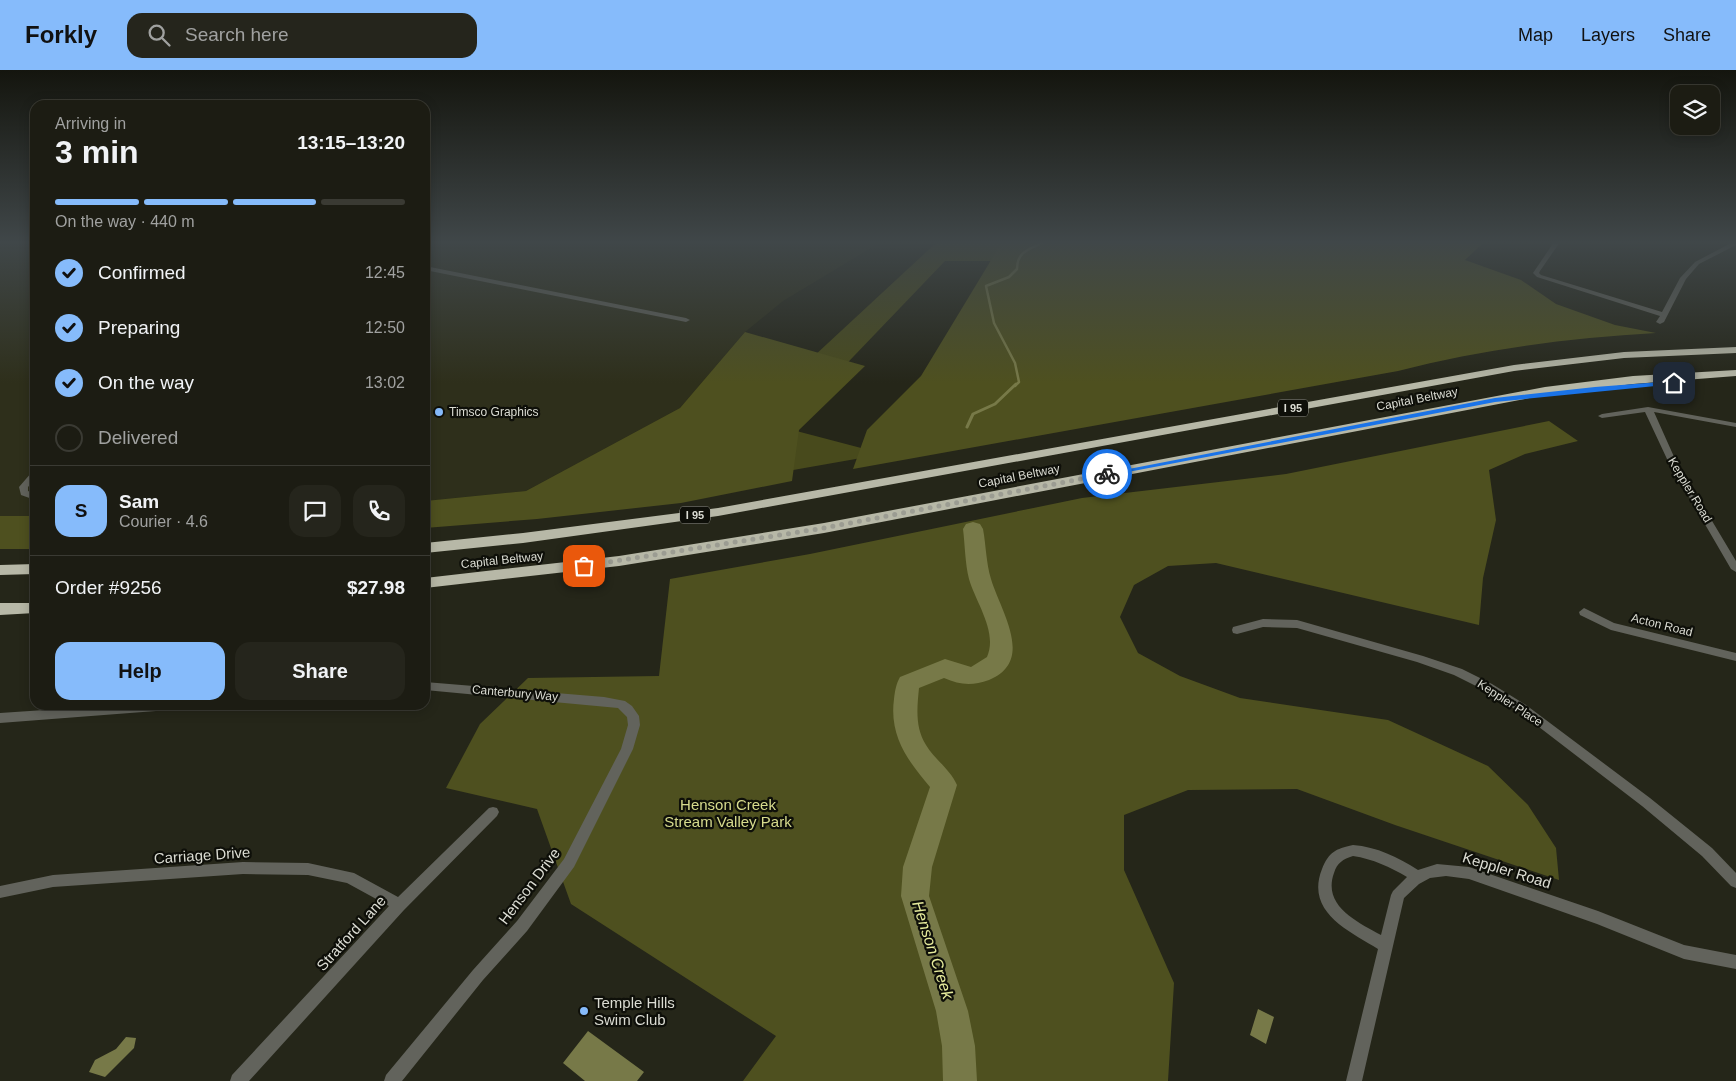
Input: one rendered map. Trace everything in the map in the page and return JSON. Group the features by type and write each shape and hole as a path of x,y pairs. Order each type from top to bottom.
{"highway":[{"path":"1624,355 1736,345"},
{"name":"Capital Beltway","path":"430,547 542,536 718,512 1523,366 1624,355 1736,350"},
{"name":"Capital Beltway","path":"430,582 619,561 805,532 1495,400 1590,385 1736,373"},
{"path":"1495,400 1595,388 1736,380"},
{"path":"0,570 30,569"},
{"path":"0,609 30,608"}],"street":[{"path":"531,289 686,320"},
{"path":"1581,289 1664,315"},
{"path":"1660,322 1677,289"},
{"path":"1602,416 1648,409 1736,426"},
{"name":"Keppler Road","path":"1648,409 1671,460 1736,569"},
{"path":"30,479 23,487 24,493 30,495"},
{"name":"Acton Road","path":"1584,612 1611,626 1736,657"},
{"name":"Keppler Place","path":"1237,630 1263,623 1297,624 1450,670 1488,687 1522,708 1646,802 1707,852 1736,882"},
{"name":"Canterbury Way","path":"430,686 604,701"},
{"name":"Henson Drive","path":"392,1081 478,975 522,926 569,863 627,749 634,725 628,709 621,704 604,701"},
{"path":"0,718 112,710"},
{"name":"Stratford Lane","path":"238,1081 399,906 493,812"},
{"path":"1386,946 1333,911 1326,900 1324,886 1328,866 1336,856 1349,851 1371,852 1391,860 1418,877"},
{"name":"Carriage Drive","path":"0,892 53,881 243,868 308,868 349,877 399,906"},
{"name":"Keppler Road","path":"1354,1081 1398,895 1426,872 1447,869 1469,873 1598,918 1684,952 1736,962"}],"shaded area":[{"path":"0,289 30,289 30,516 0,516"},
{"path":"430,289 803,289 783,301 745,332 680,408 526,491 430,501"},
{"path":"886,289 918,289 785,428 884,454 754,477 746,419"},
{"path":"1258,1009 1274,1017 1266,1044 1250,1035"},
{"path":"588,1031 644,1072 637,1081 585,1081 563,1063"},
{"path":"126,1037 136,1038 134,1048 105,1077 89,1072 95,1060 116,1049"}],"green space":[{"path":"973,289 1534,289 1556,304 1615,325 1656,333 1559,341 1462,356 1398,371 853,469 867,430 921,376"},
{"path":"745,332 865,366 799,430 792,481 681,503 537,519 430,528 430,501 526,491 680,408"},
{"name":"Henson Creek Stream Valley Park","path":"1549,421 1578,441 1525,454 1489,470 1496,520 1483,578 1479,625 1216,563 1168,566 1134,585 1120,617 1138,653 1180,676 1240,698 1388,720 1488,766 1528,805 1556,848 1559,880 1395,825 1297,789 1188,790 1124,815 1124,870 1174,983 1168,1081 743,1081 776,1036 571,904 537,809 446,788 480,724 528,678 659,676 670,579 810,554 1082,498 1286,474"},
{"path":"0,516 30,516 30,549 0,549"}],"waterway":[{"name":"Henson Creek","path":"987,289 994,323 1015,363 1019,382 1015,386"},
{"name":"Henson Creek","path":"967,427 973,414 995,404 1016,384"},
{"name":"Henson Creek","path":"960,1081 959,1046 952,1011 919,914 915,896 917,867 937,813 944,785 916,752 908,734 904,714 908,683 945,668 957,674 966,676 976,675 988,670 997,662 1001,652 999,627 980,579 973,529"}],"way so far":[{"path":"584,566 824,528 1107,474"}],"place":[{"name":"Timsco Graphics","path":"439,412"},
{"name":"Temple Hills Swim Club","path":"584,1011"}],"route":[{"path":"1107,474 1495,400 1595,388 1674,383"}]}
